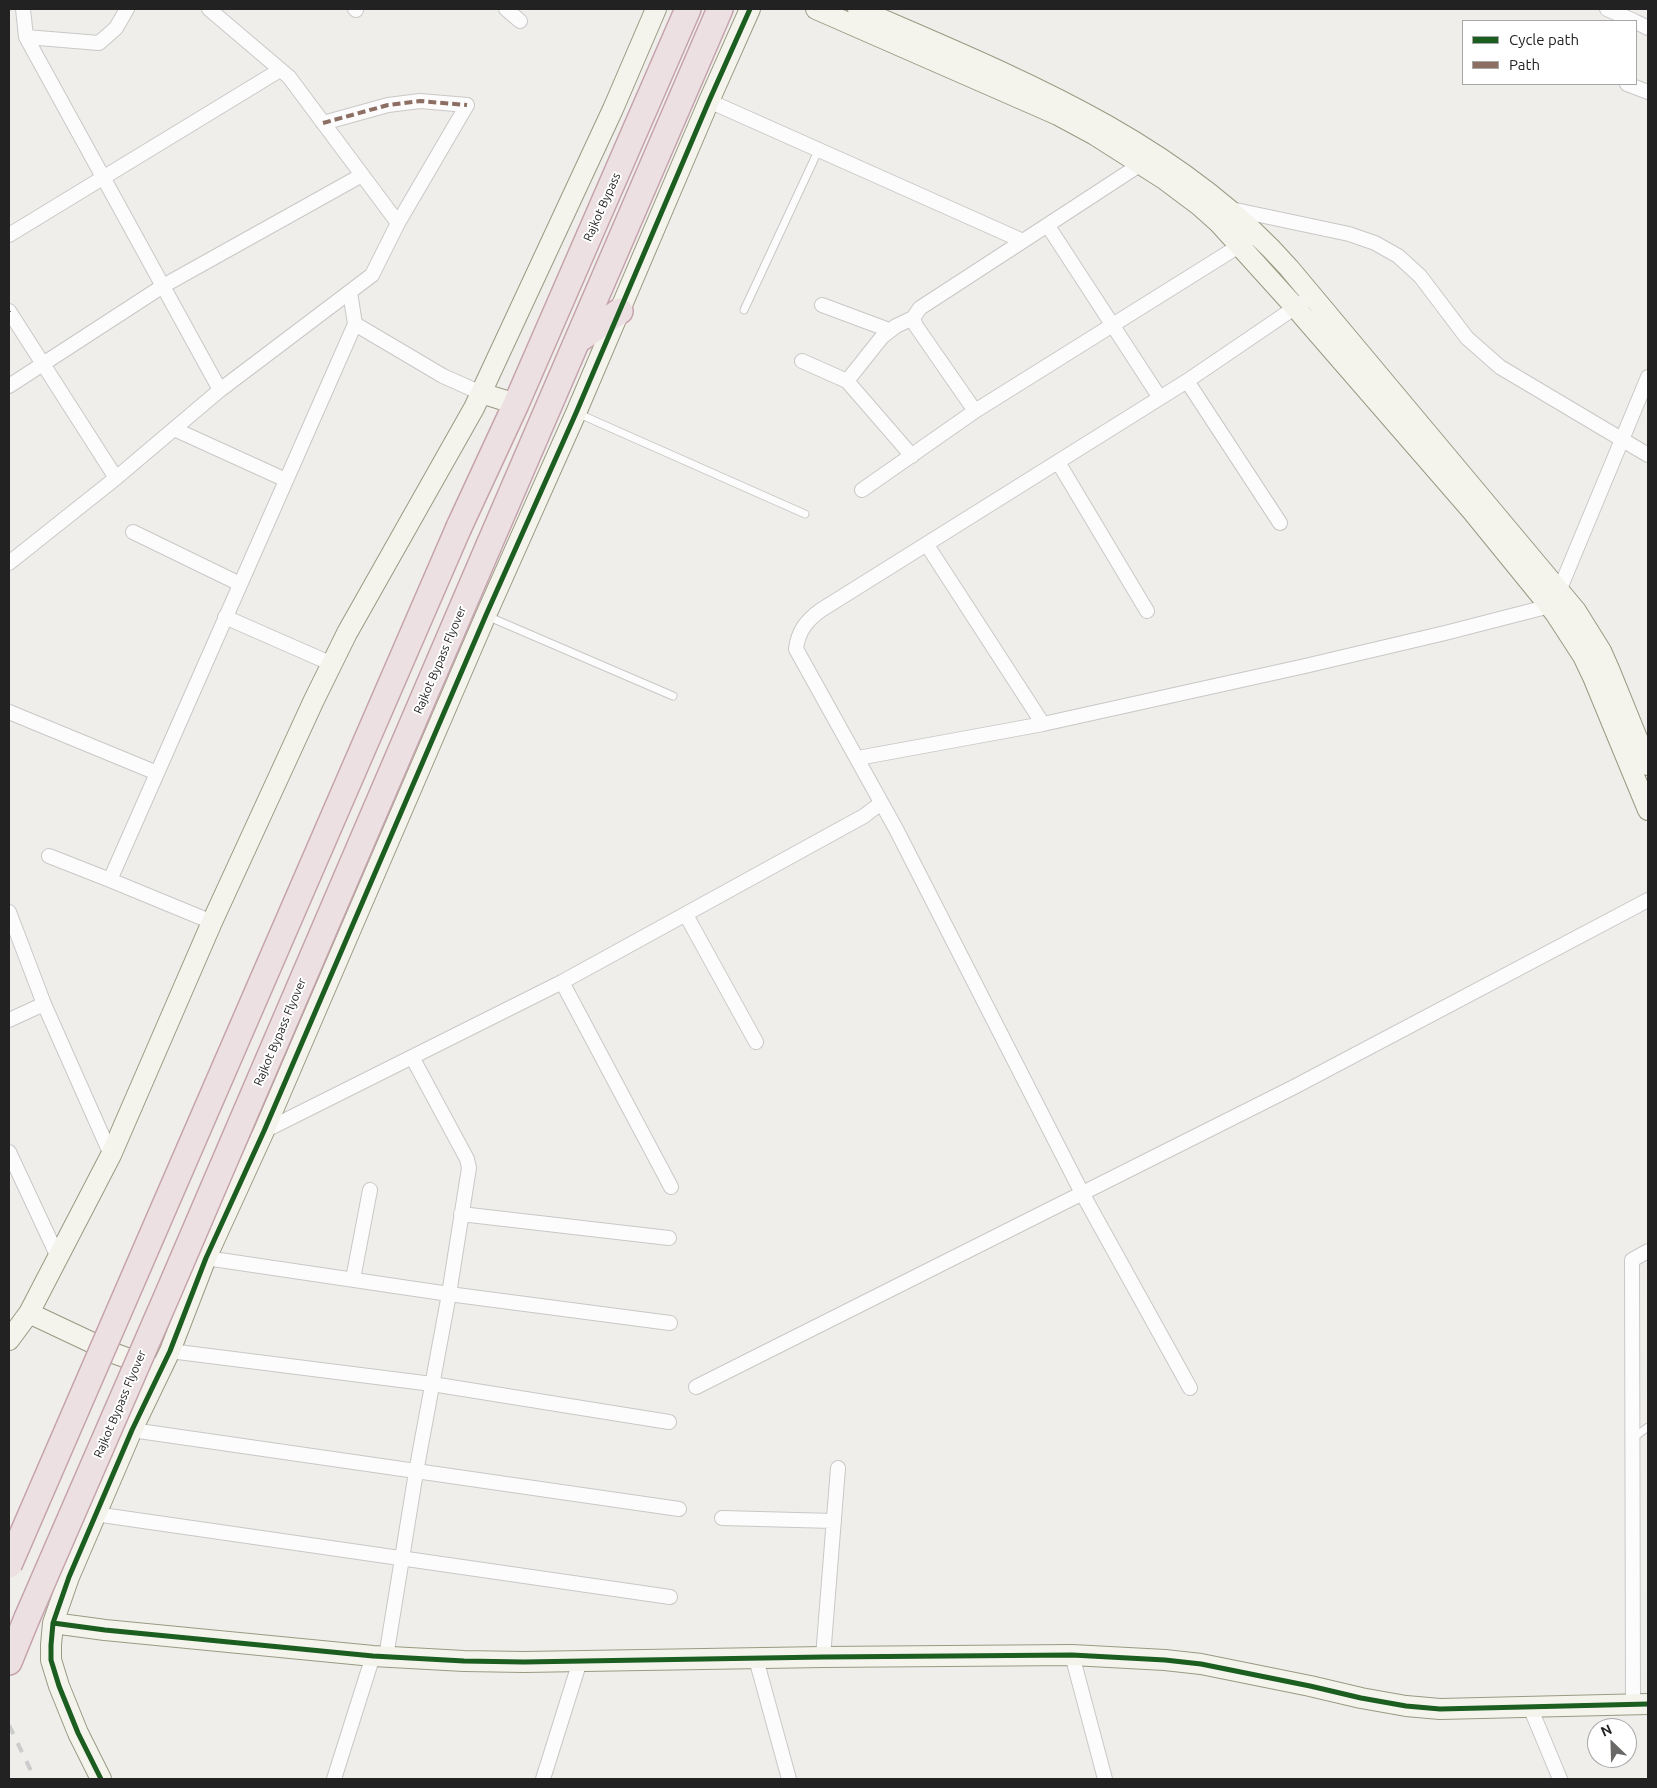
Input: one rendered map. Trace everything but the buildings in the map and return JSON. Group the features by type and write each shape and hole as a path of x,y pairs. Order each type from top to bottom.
{"highway":[{"name":"Rajkot Bypass","path":"516,404 688,9"},
{"path":"551,402 720,9"},
{"path":"577,342 620,311"},
{"name":"Rajkot Bypass Flyover","path":"9,1662 551,402"},
{"path":"9,1565 459,527 516,404"}],"street":[{"path":"23,9 26,37 220,390"},
{"path":"26,37 99,43 116,28 127,9"},
{"path":"209,9 289,77 398,223"},
{"path":"506,9 520,20"},
{"path":"9,1340 29,1313 111,1155 212,922 332,664 481,393 613,109 656,9"},
{"path":"101,1779 78,1733 53,1672 51,1645 53,1623 69,1577 132,1430 166,1360 206,1258 264,1131 620,311 708,101 750,9"},
{"path":"816,9 1058,115 1095,135 1141,164 1200,206 1240,245 1466,504 1555,598 1576,611 1601,651 1648,765"},
{"path":"858,9 972,58 1107,125 1172,165 1230,209 1258,235 1312,296 1555,598 1584,656 1614,724 1648,810"},
{"path":"1607,9 1631,20"},
{"path":"9,235 280,70"},
{"path":"1630,85 1648,92"},
{"path":"708,101 1023,242"},
{"path":"9,563 116,478 220,390 372,275 398,223 467,105 420,102 388,104 323,123"},
{"path":"848,381 889,330 913,318 920,308 1141,164"},
{"path":"9,386 163,286 362,174"},
{"path":"1200,206 1230,209 1349,234 1375,242 1398,256 1420,276 1467,338 1494,362 1519,379 1648,455"},
{"path":"1048,226 1160,398"},
{"path":"862,490 975,411 1258,235"},
{"path":"110,880 355,324 350,292"},
{"path":"1190,1388 1082,1193 858,758 796,649 798,636 817,613 1186,382 1312,296"},
{"path":"822,305 889,330"},
{"path":"9,311 116,478"},
{"path":"913,318 916,326 975,411"},
{"path":"355,324 442,376 481,393 516,404"},
{"path":"802,361 848,381 912,456"},
{"path":"858,758 1043,724 1426,638 1555,598 1648,377"},
{"path":"1186,382 1280,523"},
{"path":"551,402 576,413"},
{"path":"174,429 286,480"},
{"path":"1058,462 1147,610"},
{"path":"133,532 240,584"},
{"path":"927,544 1043,724"},
{"path":"225,617 332,664"},
{"path":"9,712 157,774"},
{"path":"264,1131 562,982 864,816 881,803"},
{"path":"48,856 212,922"},
{"path":"696,1387 1303,1082 1648,900"},
{"path":"9,912 44,1004 111,1155"},
{"path":"686,915 756,1042"},
{"path":"562,982 671,1187"},
{"path":"9,1020 44,1004"},
{"path":"334,1779 380,1656 402,1559 469,1175 467,1159 412,1057"},
{"path":"9,1152 58,1257"},
{"path":"353,1279 370,1190"},
{"path":"461,1214 669,1238"},
{"path":"53,1623 105,1630 380,1656 514,1662 1072,1655 1166,1660 1201,1664 1361,1698 1406,1706 1440,1709 1641,1704 1633,1439 1632,1260 1648,1251"},
{"path":"206,1258 449,1294 670,1323"},
{"path":"29,1313 116,1354 148,1366 166,1360 432,1384 669,1422"},
{"path":"132,1430 679,1509"},
{"path":"823,1657 838,1468"},
{"path":"95,1514 670,1598"},
{"path":"722,1518 834,1521"},
{"path":"1072,1655 1105,1779"},
{"path":"756,1659 789,1779"},
{"path":"543,1779 580,1661"},
{"path":"1530,1707 1560,1779"}],"lane":[{"path":"744,310 818,151"},
{"path":"576,413 805,514"},
{"path":"486,616 673,696"},
{"path":"1633,1439 1648,1428"}],"railway":[{"path":"9,1725 35,1779"}],"marked path":[{"path":"323,123 388,105 420,101 467,105"}],"cycle path":[{"path":"101,1779 78,1733 59,1686 51,1660 53,1623 69,1577 132,1430 170,1351 206,1258 264,1131 750,9"},
{"path":"53,1623 105,1630 373,1656 464,1661 524,1662 1072,1655 1201,1664 1361,1698 1406,1706 1440,1709 1648,1704"}]}
